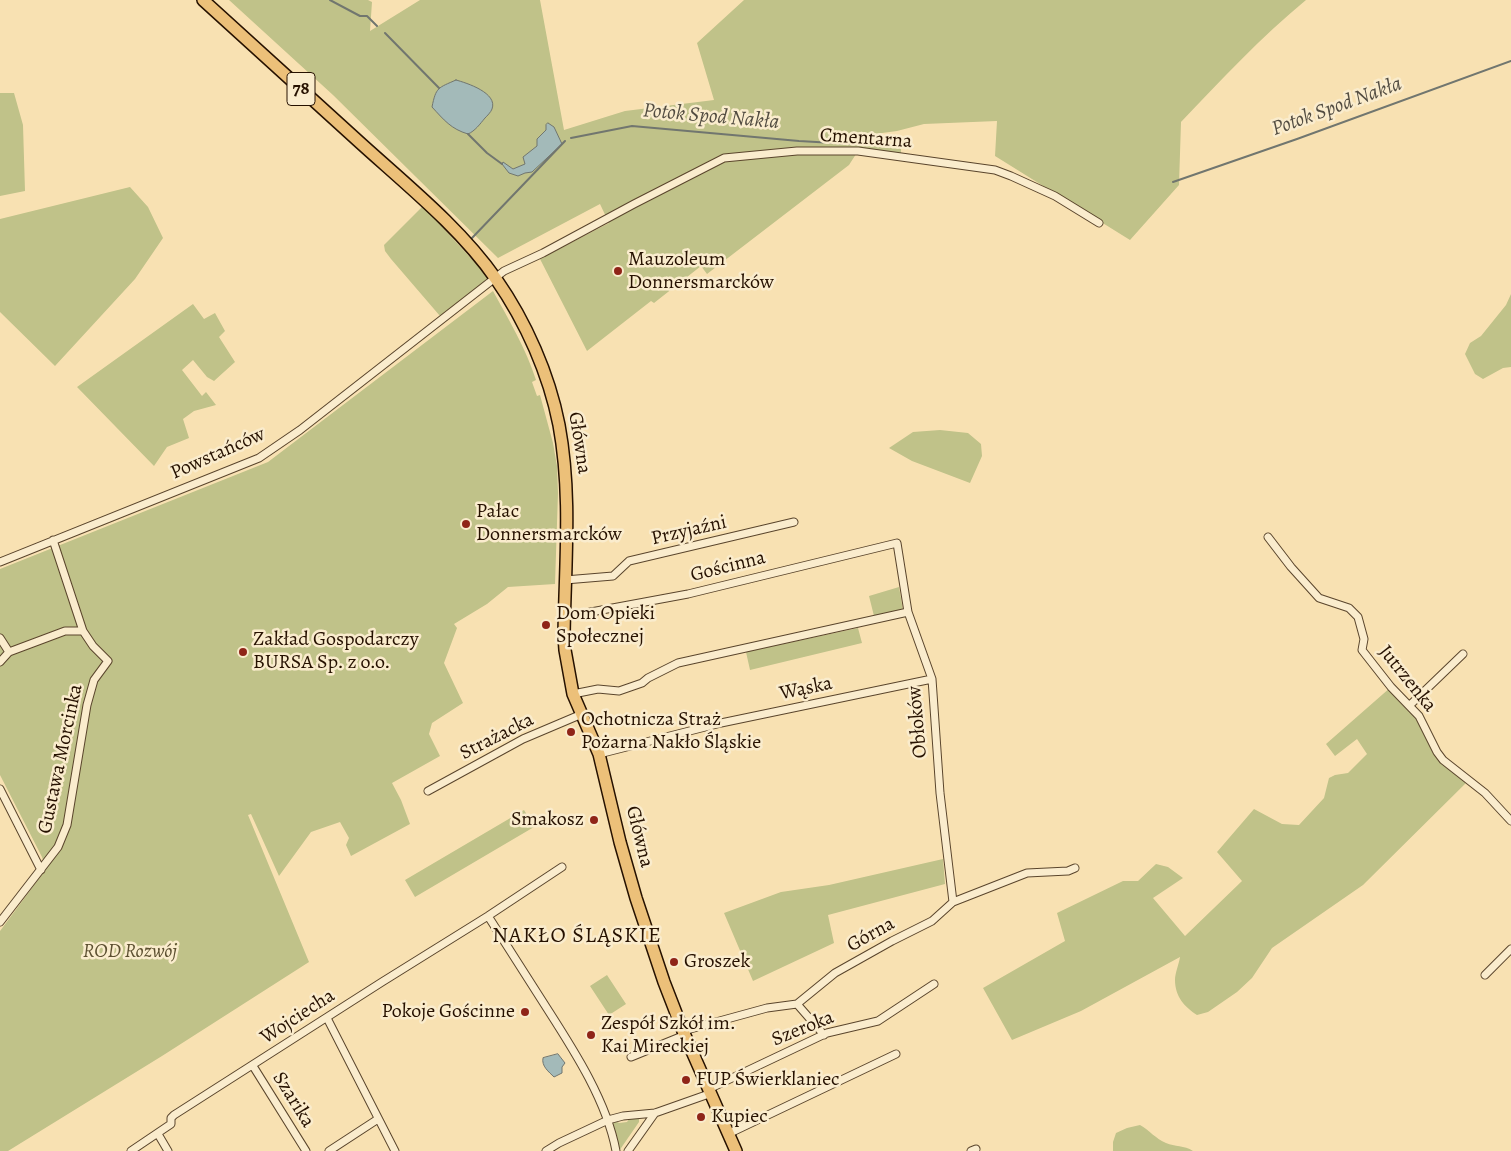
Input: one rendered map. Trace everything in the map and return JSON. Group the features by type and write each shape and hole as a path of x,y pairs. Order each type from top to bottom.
{"main road":[{"name":"Główna","path":"203,0 429,205 477,255 496,278 532,344 546,380 558,424 566,483 565,650 573,694 599,754 620,842 636,898 664,982 684,1033 736,1151"}],"street":[{"name":"Cmentarna","path":"496,278 504,272 724,158 749,155 797,151 858,151 995,170 1055,196 1099,224"},
{"name":"Powstańców","path":"0,562 139,505 228,472 265,455 496,278"},
{"name":"Przyjaźni","path":"565,580 613,576 629,562 794,522"},
{"name":"Jutrzenka","path":"1268,537 1291,567 1319,598 1349,608 1358,616 1364,639 1362,650 1391,687 1420,716 1437,752 1443,760 1485,793 1511,821"},
{"path":"0,662 9,652 65,631 82,631 53,540"},
{"name":"Obłoków","path":"897,543 908,612 932,679 940,793 953,902"},
{"name":"Gościnna","path":"564,617 688,594 897,543"},
{"path":"573,694 598,689 619,691 642,684 648,678 678,664 908,612"},
{"name":"Gustawa Morcinka","path":"0,922 58,847 67,825 87,705 94,680 108,661 93,646 82,631"},
{"path":"0,638 9,652"},
{"path":"1410,705 1463,654"},
{"name":"Wąska","path":"599,754 721,723 932,679"},
{"name":"Strażacka","path":"428,792 523,739 582,714"},
{"path":"1,792 41,870"},
{"name":"Wojciecha","path":"131,1151 171,1124 171,1118 174,1115 562,867"},
{"name":"Górna","path":"797,1004 835,973 892,941 932,922 953,902 1027,873 1068,871 1075,868"},
{"path":"488,916 574,1050 608,1120 616,1151"},
{"path":"1485,975 1511,950"},
{"name":"Szeroka","path":"546,1151 608,1120 623,1116 655,1113 706,1094 709,1090 824,1035 878,1021 934,984"},
{"path":"631,1057 684,1033 767,1008 797,1004 824,1035"},
{"path":"327,1018 395,1151"},
{"path":"728,1134 896,1054"},
{"name":"Szarika","path":"252,1066 306,1151"},
{"path":"628,1151 655,1113"},
{"path":"329,1151 378,1119"},
{"path":"158,1134 168,1151"}],"green space":[{"path":"229,0 368,0 372,2 370,31 420,0 540,0 564,130 625,111 714,100 697,43 744,0 1306,0 1257,44 1181,122 1179,185 1130,240 995,156 997,121 924,124 897,131 860,136 860,142 901,145 901,157 858,151 849,165 707,274 701,266 654,303 651,301 587,351 540,259 609,223 600,204 498,258 333,95"},
{"path":"0,93 14,93 23,125 25,191 0,196"},
{"path":"130,187 148,207 163,238 135,279 55,366 0,312 0,219"},
{"path":"423,206 490,279 440,316 391,259 385,251 384,245"},
{"name":"ROD Rozwój","path":"493,291 517,335 532,368 536,380 532,382 537,396 540,395 553,443 557,466 558,493 555,584 508,587 487,604 454,624 457,628 444,663 463,703 432,723 429,734 440,756 392,783 410,824 351,856 346,845 349,838 340,822 311,832 279,876 251,814 248,815 309,962 8,1151 0,1151 0,931 46,869 42,857 0,775 0,569 268,462"},
{"path":"1511,294 1511,367 1503,368 1483,379 1475,374 1465,354 1470,343 1481,336 1506,305"},
{"path":"193,304 204,319 215,313 225,331 219,337 235,362 214,381 207,377 193,360 182,370 202,396 206,392 216,405 194,411 183,419 189,438 167,447 154,466 77,387"},
{"path":"940,430 968,433 981,444 982,456 970,483 912,461 889,448 913,432"},
{"path":"899,587 903,610 874,616 869,596"},
{"path":"858,628 862,643 750,670 746,652"},
{"path":"1391,687 1411,707 1437,752 1469,780 1363,885 1272,948 1252,978 1237,992 1208,1012 1197,1015 1188,1009 1179,996 1175,980 1180,957 1081,1011 1012,1040 983,988 1065,941 1057,913 1123,881 1138,881 1156,864 1168,867 1183,878 1153,898 1185,936 1242,881 1217,852 1254,809 1282,824 1299,825 1324,798 1329,778 1348,773 1367,754 1357,739 1335,756 1326,744"},
{"path":"524,810 534,827 415,897 405,880"},
{"path":"943,859 945,884 828,915 834,943 753,981 724,913 781,892 829,885"},
{"path":"607,975 626,1004 609,1015 590,986"},
{"path":"639,1118 639,1122 619,1151 617,1138 611,1123 616,1121 619,1123 627,1122 629,1119"},
{"path":"1140,1125 1162,1141 1193,1151 1113,1151 1116,1133"}],"water":[{"path":"456,80 480,90 493,103 490,113 468,134 452,127 432,107 435,95 439,89"},
{"path":"548,123 554,127 562,144 532,172 518,176 509,173 502,164 503,162 513,169 525,164 523,157 537,146 537,139 546,130"},
{"path":"558,1054 565,1063 562,1067 562,1073 554,1077 544,1066 543,1058"}],"waterway":[{"name":"Potok Spod Nakła","path":"330,0 360,16 367,16 377,26"},
{"name":"Potok Spod Nakła","path":"385,33 439,88"},
{"name":"Potok Spod Nakła","path":"1173,182 1511,61"},
{"name":"Potok Spod Nakła","path":"571,138 632,126 851,144"},
{"name":"Potok Spod Nakła","path":"468,134 487,153 502,164"},
{"path":"472,238 565,141"}],"place":[{"name":"Mauzoleum Donnersmarcków","path":"618,271"},
{"name":"Pałac Donnersmarcków","path":"466,524"},
{"name":"Dom Opieki Społecznej","path":"546,625"},
{"name":"Zakład Gospodarczy BURSA Sp. z o.o.","path":"243,652"},
{"name":"Ochotnicza Straż Pożarna Nakło Śląskie","path":"571,732"},
{"name":"Smakosz","path":"594,820"},
{"name":"Groszek","path":"674,962"},
{"name":"Pokoje Gościnne","path":"525,1012"},
{"name":"Zespół Szkół im. Kai Mireckiej","path":"591,1035"},
{"name":"FUP Świerklaniec","path":"686,1080"},
{"name":"Kupiec","path":"701,1117"}],"district":[{"name":"NAKŁO ŚLĄSKIE","path":"577,937"}]}
